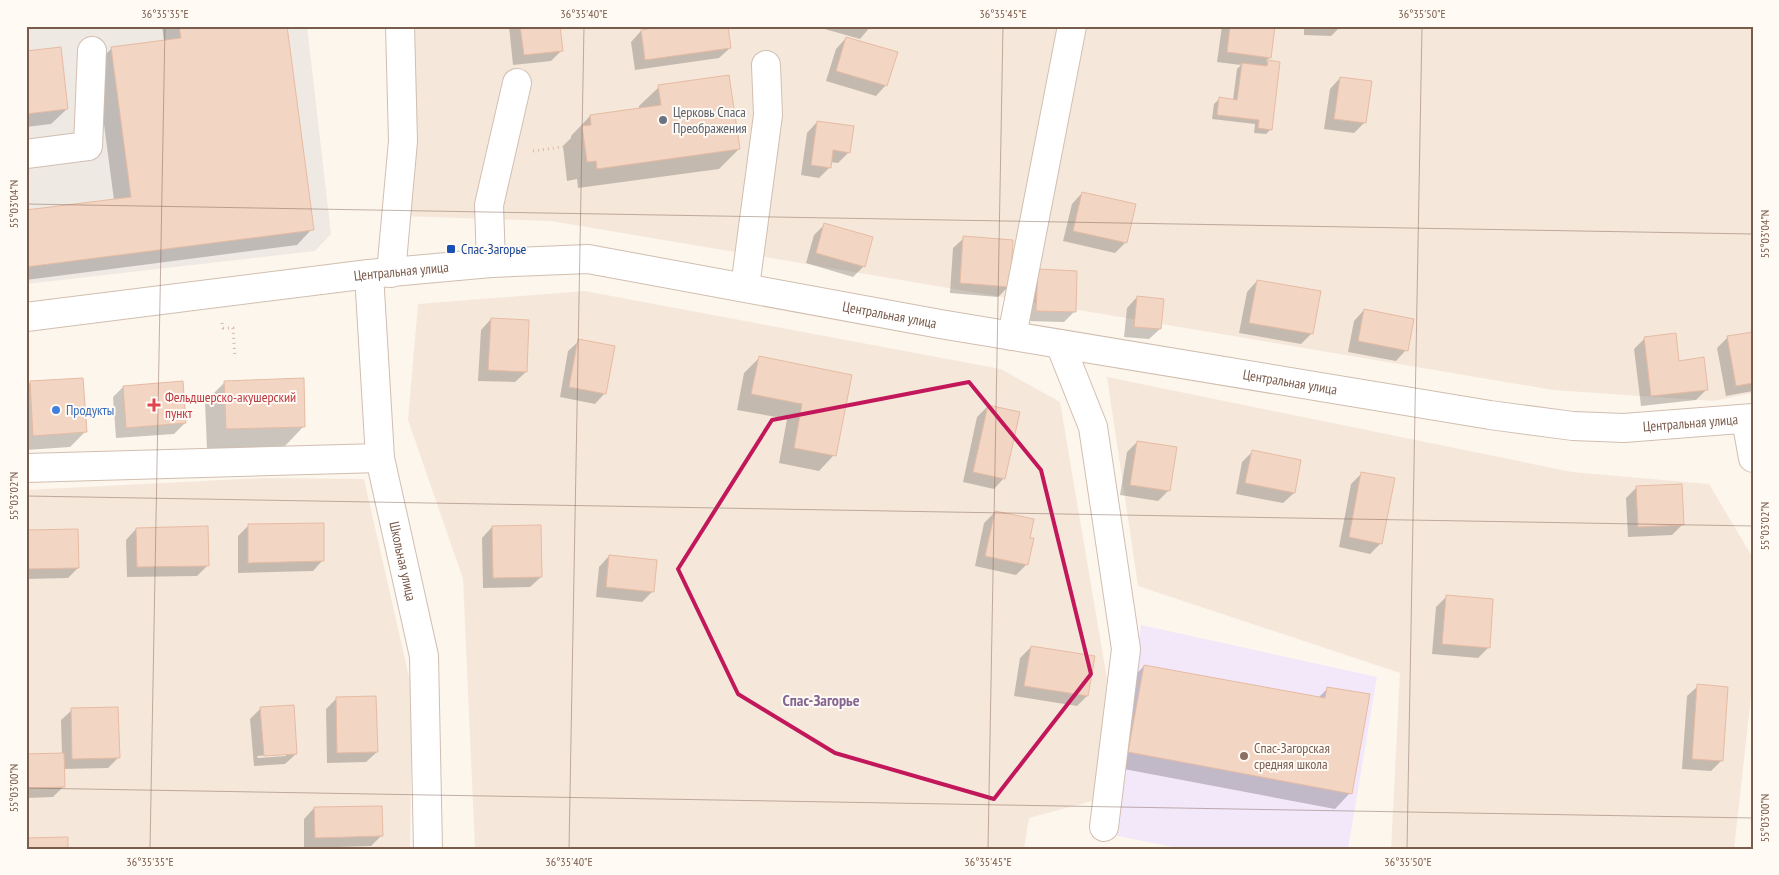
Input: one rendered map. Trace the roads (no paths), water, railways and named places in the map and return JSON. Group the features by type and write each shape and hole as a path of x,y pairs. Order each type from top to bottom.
{"street":[{"name":"Школьная улица","path":"400,26 403,141 380,273 380,458 424,656 428,849"},
{"path":"1012,336 1072,26"},
{"path":"26,154 88,146 92,51"},
{"path":"745,287 768,115 766,65"},
{"path":"490,263 489,205 517,83"},
{"name":"Центральная улица","path":"26,317 380,273 490,263 588,259 1012,336 1490,415 1573,426 1624,428 1750,418"},
{"path":"1060,344 1093,427 1126,648 1104,827"},
{"path":"1750,418 1753,458"},
{"path":"26,468 380,458"}],"place":[{"name":"Церковь Спаса Преображения","path":"663,120"},
{"name":"Спас-Загорье","path":"451,249"},
{"name":"Фельдшерско-акушерский пункт","path":"154,405"},
{"name":"Продукты","path":"56,410"},
{"name":"Спас-Загорская средняя школа","path":"1244,756"}],"district":[{"name":"Спас-Загорье","path":"821,700"}]}
